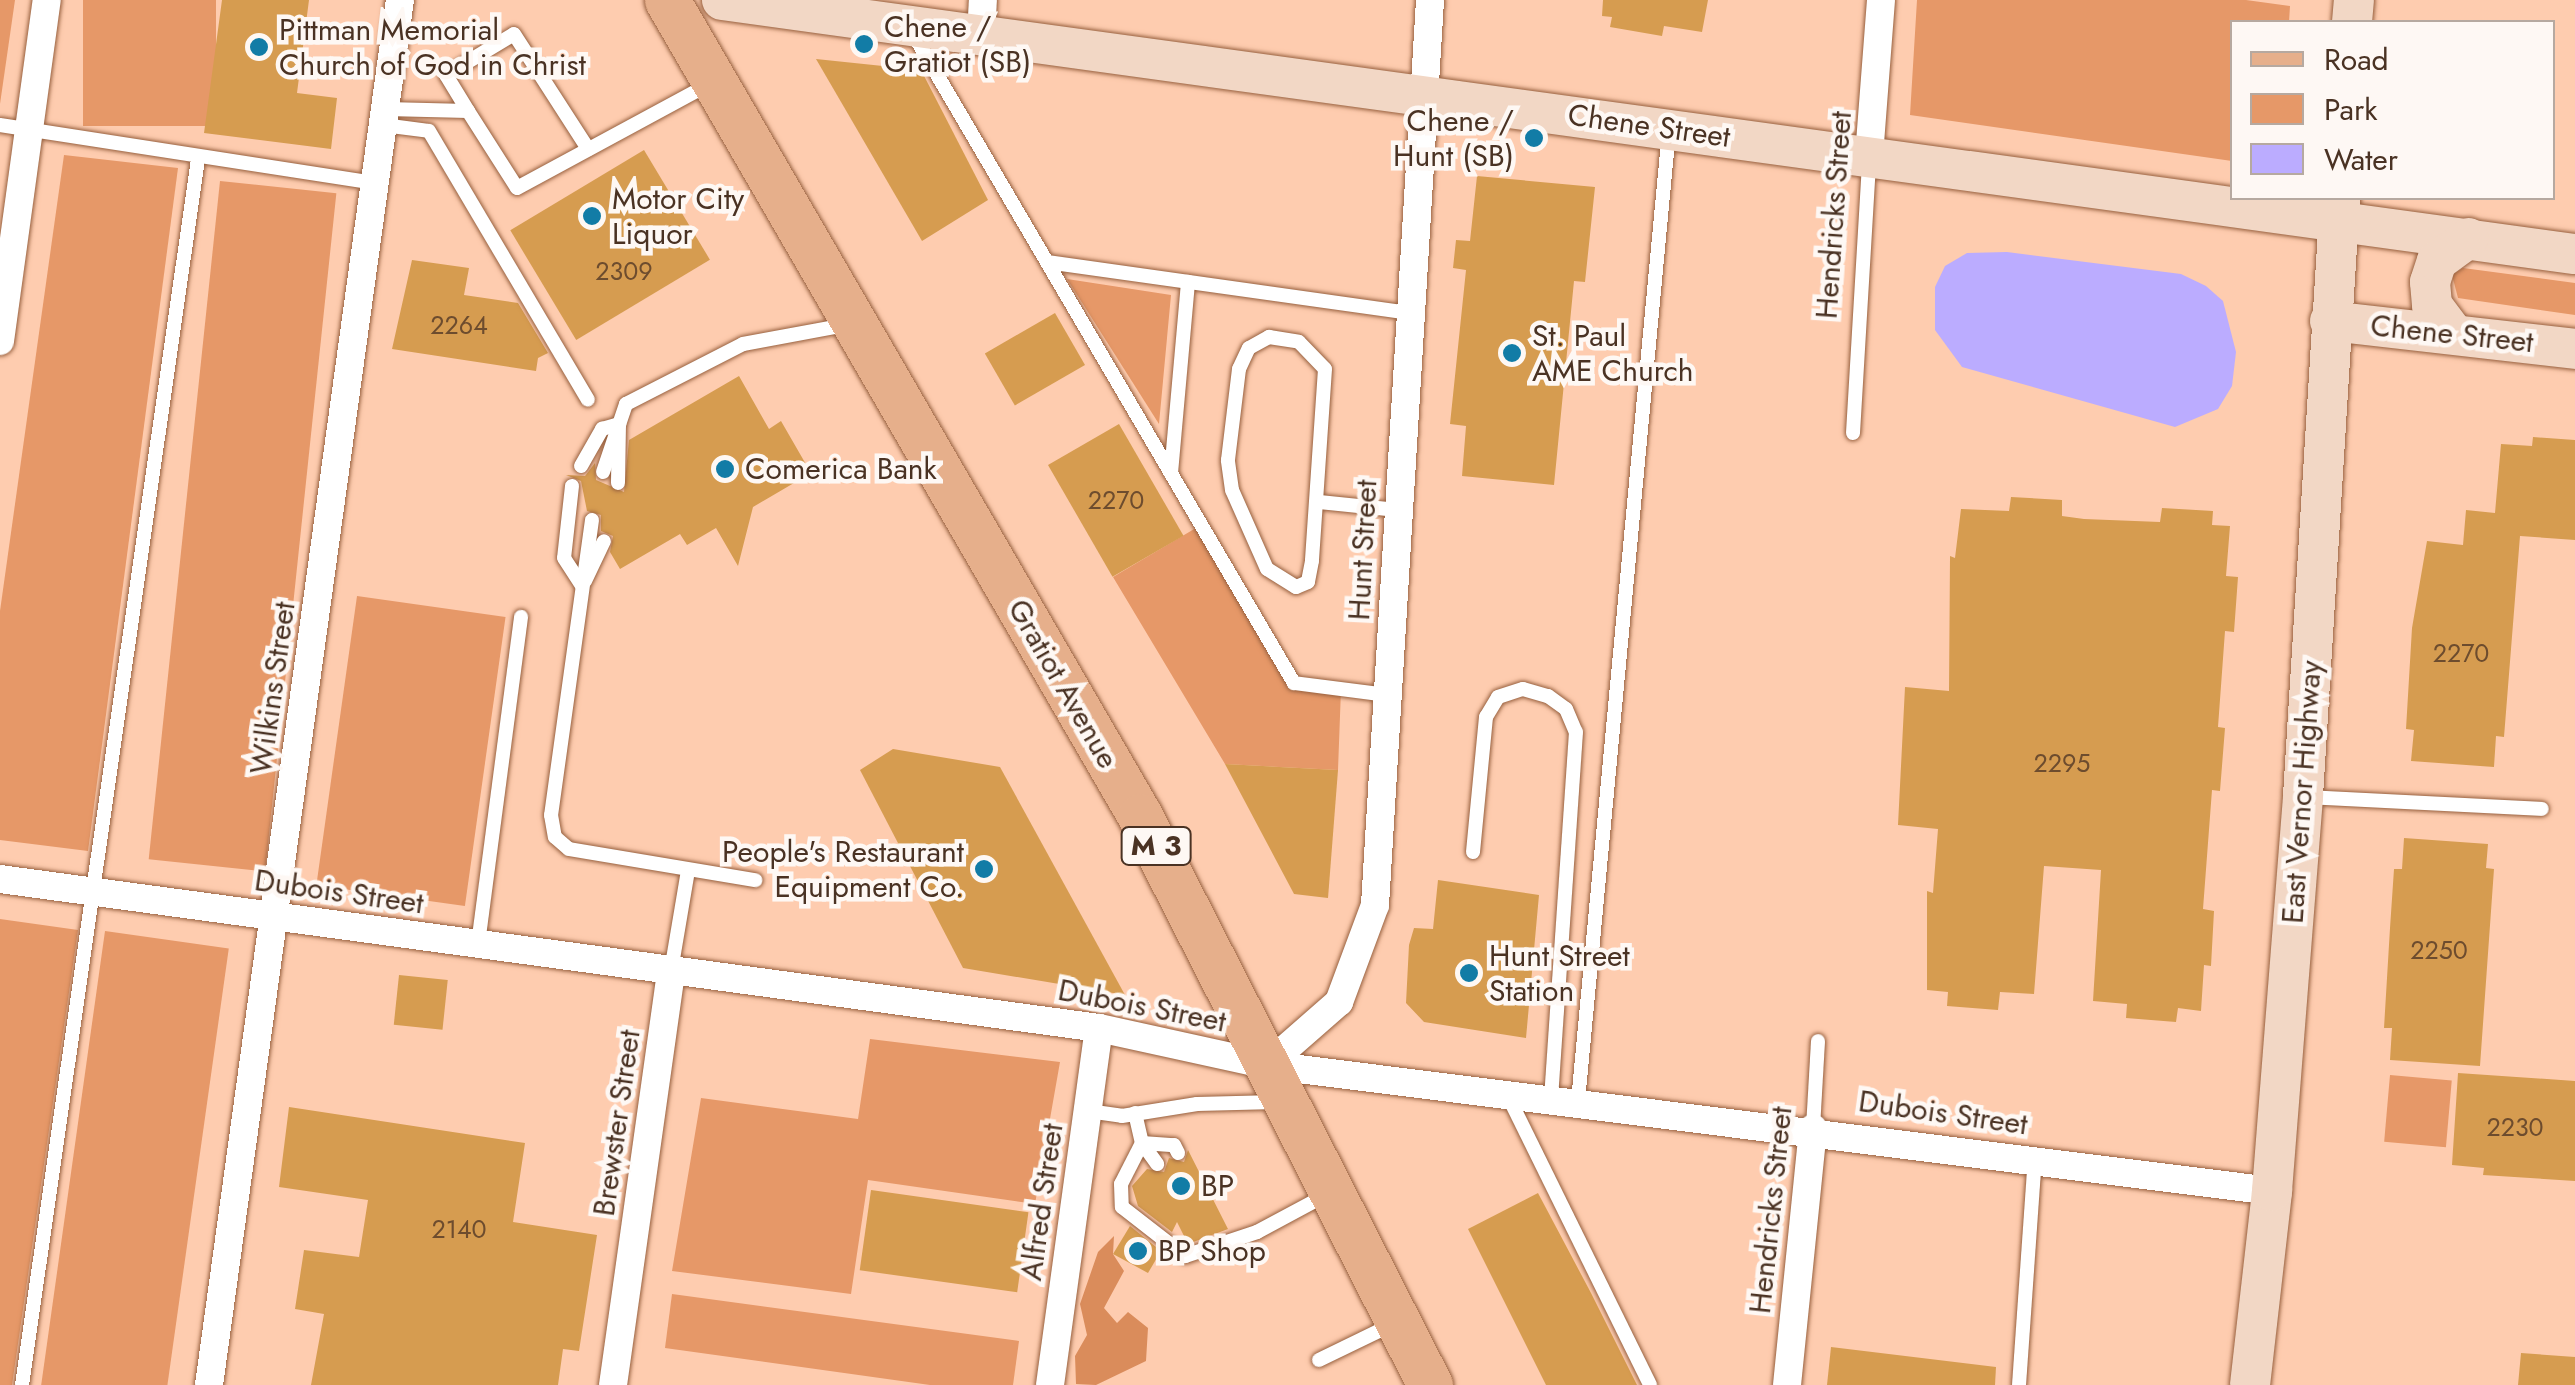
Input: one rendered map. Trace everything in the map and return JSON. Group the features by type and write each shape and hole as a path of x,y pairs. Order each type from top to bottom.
{"main road":[{"name":"Gratiot Avenue","path":"667,0 1140,816 1430,1385"}],"street":[{"path":"0,341 47,0"},
{"name":"Wilkins Street","path":"209,1385 400,0"},
{"name":"Hunt Street","path":"1277,1083 1340,1002 1363,948 1375,905 1430,0"},
{"name":"Hendricks Street","path":"1869,156 1882,0"},
{"name":"Chene Street","path":"743,2 909,26 982,18 1423,94 1869,156 2230,197"},
{"name":"Chene Street","path":"2259,200 2339,209 2469,238 2575,254"},
{"name":"East Vernor Highway","path":"2250,1385 2272,1191 2303,796 2339,209"},
{"path":"2453,332 2432,305 2430,282 2437,261 2469,238"},
{"name":"Chene Street","path":"2330,321 2575,348"},
{"name":"Dubois Street","path":"0,878 1099,1028 1277,1083 1506,1092 1813,1128 2272,1191"},
{"name":"Brewster Street","path":"613,1385 671,971"},
{"name":"Alfred Street","path":"1050,1385 1099,1028"},
{"name":"Hendricks Street","path":"1787,1385 1813,1128"}],"lane":[{"path":"909,26 1294,683 1388,694"},
{"path":"588,149 514,34 446,76 517,188 714,81"},
{"path":"384,118 468,110"},
{"path":"384,118 429,132 588,400"},
{"path":"0,125 198,160 376,183"},
{"path":"1565,1099 1669,128"},
{"name":"Hendricks Street","path":"1853,434 1869,156"},
{"path":"22,1385 198,160"},
{"path":"1048,262 1410,313"},
{"path":"1172,474 1188,282"},
{"path":"603,472 626,404 726,351 854,323"},
{"path":"1269,337 1299,342 1325,369 1319,502 1308,582 1296,587 1267,570 1232,490 1228,460 1239,369 1249,348 1269,337"},
{"path":"581,466 602,429 620,424"},
{"path":"618,483 620,424"},
{"path":"572,486 564,558 582,586"},
{"path":"1319,502 1398,510"},
{"path":"592,520 550,815 555,837 569,849 755,880"},
{"path":"582,586 604,541"},
{"path":"478,944 521,617"},
{"path":"1473,852 1486,717 1498,696 1523,689 1548,696 1566,709 1576,732 1565,1099"},
{"path":"2303,796 2542,809"},
{"name":"Brewster Street","path":"671,971 688,871"},
{"name":"Hendricks Street","path":"1813,1128 1818,1041"},
{"path":"1088,1110 1134,1114 1277,1083"},
{"path":"1506,1092 1650,1385"},
{"path":"1134,1114 1142,1142 1158,1164"},
{"path":"1142,1142 1120,1184 1122,1207 1185,1256 1333,1192"},
{"path":"1142,1142 1174,1145 1178,1153"},
{"path":"2019,1385 2035,1158"},
{"path":"1319,1360 1398,1322"}],"green space":[{"path":"0,0 15,0 0,104"},
{"path":"83,0 216,0 216,126 83,126"},
{"path":"1917,0 2246,0 2290,6 2289,20 2230,20 2230,161 1910,115"},
{"path":"64,155 178,168 88,851 0,840 0,611"},
{"path":"220,181 336,193 265,871 149,859"},
{"path":"2463,268 2575,283 2575,315 2458,298 2452,275"},
{"path":"1067,279 1171,295 1159,424"},
{"path":"1201,525 1294,683 1341,689 1338,770 1225,764 1113,577"},
{"path":"357,596 506,617 465,906 316,885"},
{"path":"0,919 78,930 12,1385 0,1385"},
{"path":"105,931 229,948 167,1385 41,1385"},
{"path":"870,1039 1060,1062 1035,1204 868,1180 851,1294 672,1271 701,1098 858,1119"},
{"path":"2390,1075 2452,1080 2446,1147 2384,1142"},
{"path":"672,1294 1019,1341 1013,1385 930,1385 665,1348"}],"shaded area":[{"path":"1114,1236 1113,1254 1124,1271 1104,1308 1117,1323 1128,1312 1148,1328 1146,1361 1096,1385 1076,1384 1075,1356 1087,1335 1080,1304 1098,1252"}],"water":[{"path":"2007,252 2181,274 2206,286 2223,301 2236,352 2232,386 2218,409 2175,427 1962,367 1935,330 1935,287 1945,266 1967,253"}],"building":[{"name":"Pittman Memorial Church of God in Christ","path":"222,0 309,0 297,93 337,98 331,149 204,133"},
{"path":"1603,0 1708,0 1702,32 1664,26 1662,36 1610,27 1612,17 1602,16"},
{"path":"816,59 921,70 988,200 922,241"},
{"path":"644,150 710,260 576,340 510,230"},
{"name":"St. Paul AME Church","path":"1477,176 1595,187 1585,282 1574,281 1554,485 1462,476 1466,426 1450,424 1466,270 1453,268 1456,240 1470,241"},
{"path":"412,260 469,268 464,295 518,303 548,353 538,358 536,371 392,349"},
{"path":"1055,313 1085,365 1015,405 985,354"},
{"name":"Comerica Bank","path":"739,376 769,429 781,421 811,473 753,507 738,566 716,528 687,545 680,534 620,569 610,552 613,536 601,531 601,515 587,511 581,481 566,475 585,476 595,463 596,480 624,492 629,440"},
{"path":"1119,424 1184,536 1112,577 1048,465"},
{"path":"2533,437 2575,440 2575,540 2520,536 2504,737 2496,736 2494,767 2411,761 2414,730 2406,729 2412,628 2427,541 2463,545 2466,510 2495,513 2501,444 2532,446"},
{"path":"2011,497 2062,500 2062,516 2084,519 2160,522 2162,508 2213,511 2212,525 2230,526 2226,576 2238,577 2234,632 2225,631 2218,727 2225,728 2220,791 2212,790 2203,909 2214,911 2211,966 2204,965 2201,1011 2178,1008 2176,1022 2126,1018 2127,1004 2093,1001 2101,870 2044,866 2034,994 2000,992 1998,1010 1947,1006 1948,992 1927,990 1927,891 1933,893 1938,829 1898,825 1905,687 1949,691 1950,556 1955,558 1961,509 2009,511"},
{"name":"People's Restaurant Equipment Co.","path":"893,749 1000,767 1125,995 963,968 860,770"},
{"path":"1225,764 1338,770 1328,898 1294,894"},
{"path":"2404,838 2488,844 2486,868 2494,869 2480,1066 2390,1060 2392,1028 2384,1028 2390,928 2394,869 2402,869"},
{"name":"Hunt Street Station","path":"1438,880 1539,895 1526,1038 1424,1022 1406,1003 1409,945 1414,928 1433,929"},
{"path":"399,975 448,980 443,1030 394,1025"},
{"path":"2458,1073 2575,1081 2575,1181 2483,1175 2484,1168 2452,1165"},
{"path":"289,1107 525,1143 513,1222 597,1235 579,1351 563,1349 558,1385 311,1385 324,1314 295,1309 304,1250 359,1257 368,1200 279,1187"},
{"path":"1188,1150 1228,1229 1188,1244 1177,1222 1172,1232 1138,1206 1132,1186 1147,1169 1164,1172 1169,1158 1184,1162"},
{"path":"871,1190 1028,1212 1017,1292 860,1270"},
{"path":"1538,1193 1637,1385 1546,1385 1468,1229"},
{"name":"BP Shop","path":"1130,1226 1161,1251 1148,1273 1113,1254"},
{"path":"1831,1347 1996,1367 1995,1385 1827,1385"},
{"path":"2521,1353 2575,1357 2575,1385 2518,1385"}],"place":[{"name":"Chene / Gratiot (SB)","path":"864,44"},
{"name":"Pittman Memorial Church of God in Christ","path":"259,47"},
{"name":"Chene / Hunt (SB)","path":"1534,138"},
{"name":"Motor City Liquor","path":"592,216"},
{"name":"St. Paul AME Church","path":"1512,353"},
{"name":"Comerica Bank","path":"725,469"},
{"name":"People's Restaurant Equipment Co.","path":"984,869"},
{"name":"Hunt Street Station","path":"1469,973"},
{"name":"BP","path":"1181,1186"},
{"name":"BP Shop","path":"1138,1251"}]}
